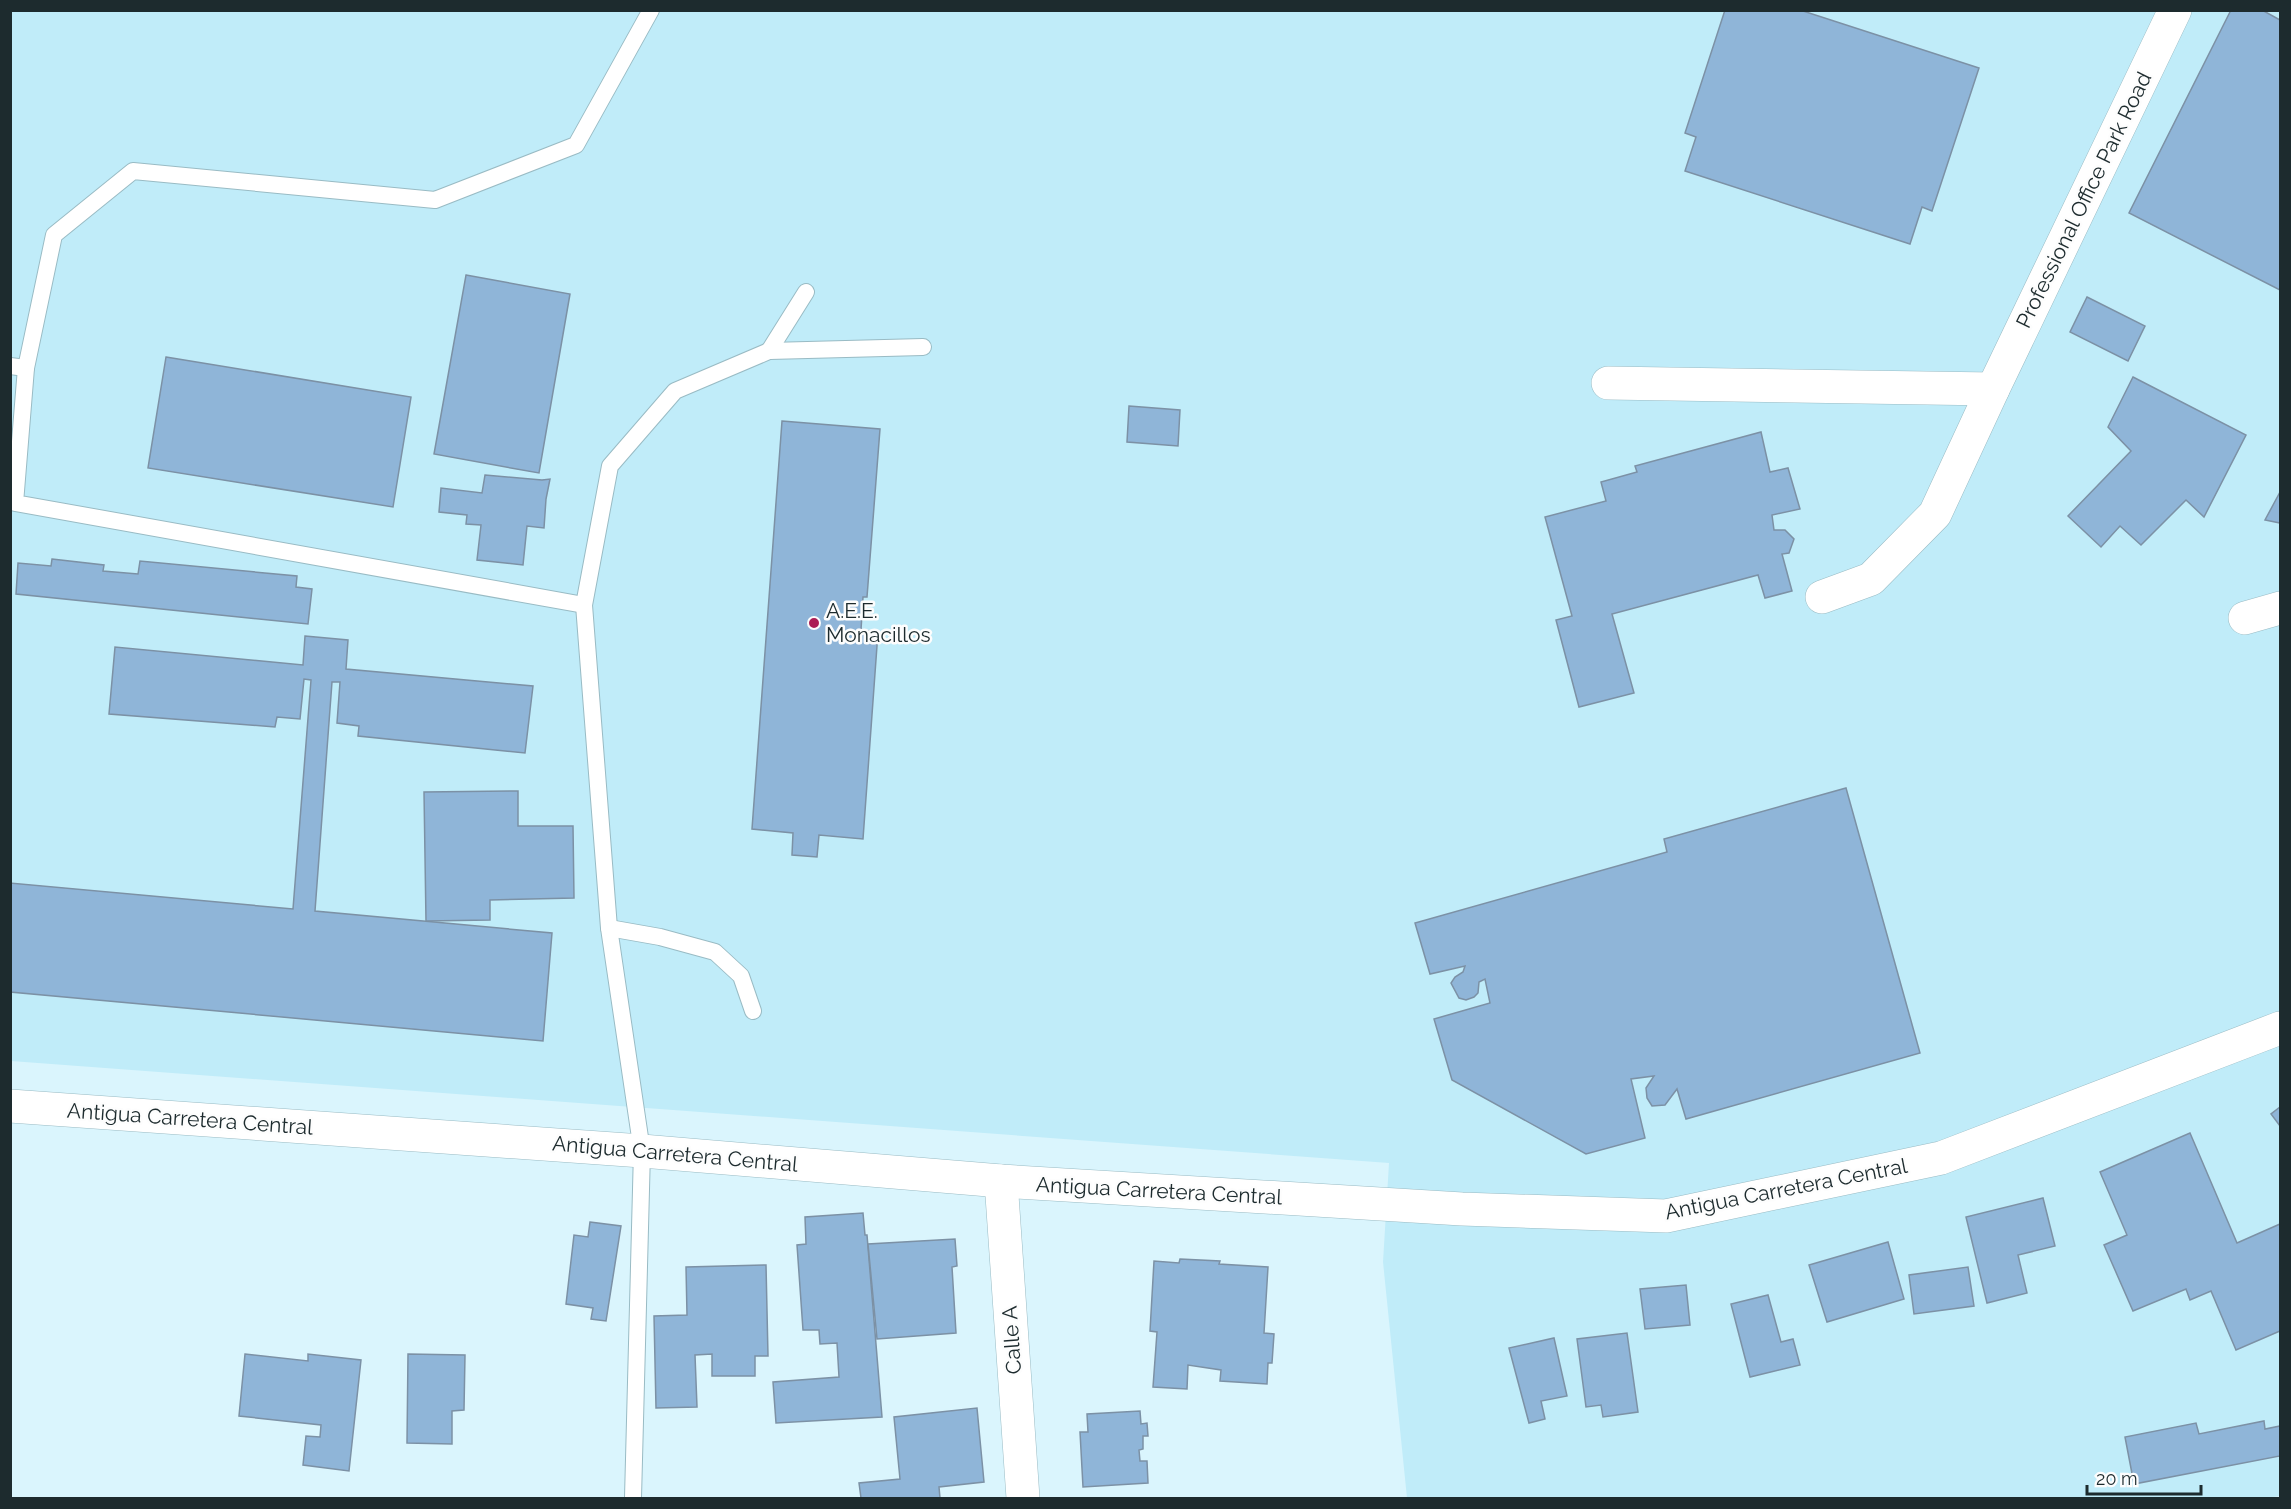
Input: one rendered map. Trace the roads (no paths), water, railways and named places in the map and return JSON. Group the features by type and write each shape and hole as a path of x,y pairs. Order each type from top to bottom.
{"street":[{"name":"Professional Office Park Road","path":"1822,597 1871,579 1935,514 2175,10"},
{"path":"1608,383 1993,389"},
{"path":"2245,618 2280,608"},
{"name":"Antigua Carretera Central","path":"10,1106 642,1151 1001,1181 1462,1209 1666,1216 1941,1158 2280,1028"},
{"name":"Calle A","path":"1001,1181 1023,1498"}],"lane":[{"path":"585,604 15,503 18,367 54,235 133,171 435,200 576,145 651,10"},
{"path":"769,351 806,292"},
{"path":"633,1498 642,1151 609,928 585,604 610,466 675,391 769,351 923,347"},
{"path":"609,928 660,937 715,952 741,976 753,1011"}],"place":[{"name":"A.E.E. Monacillos","path":"814,623"}]}
